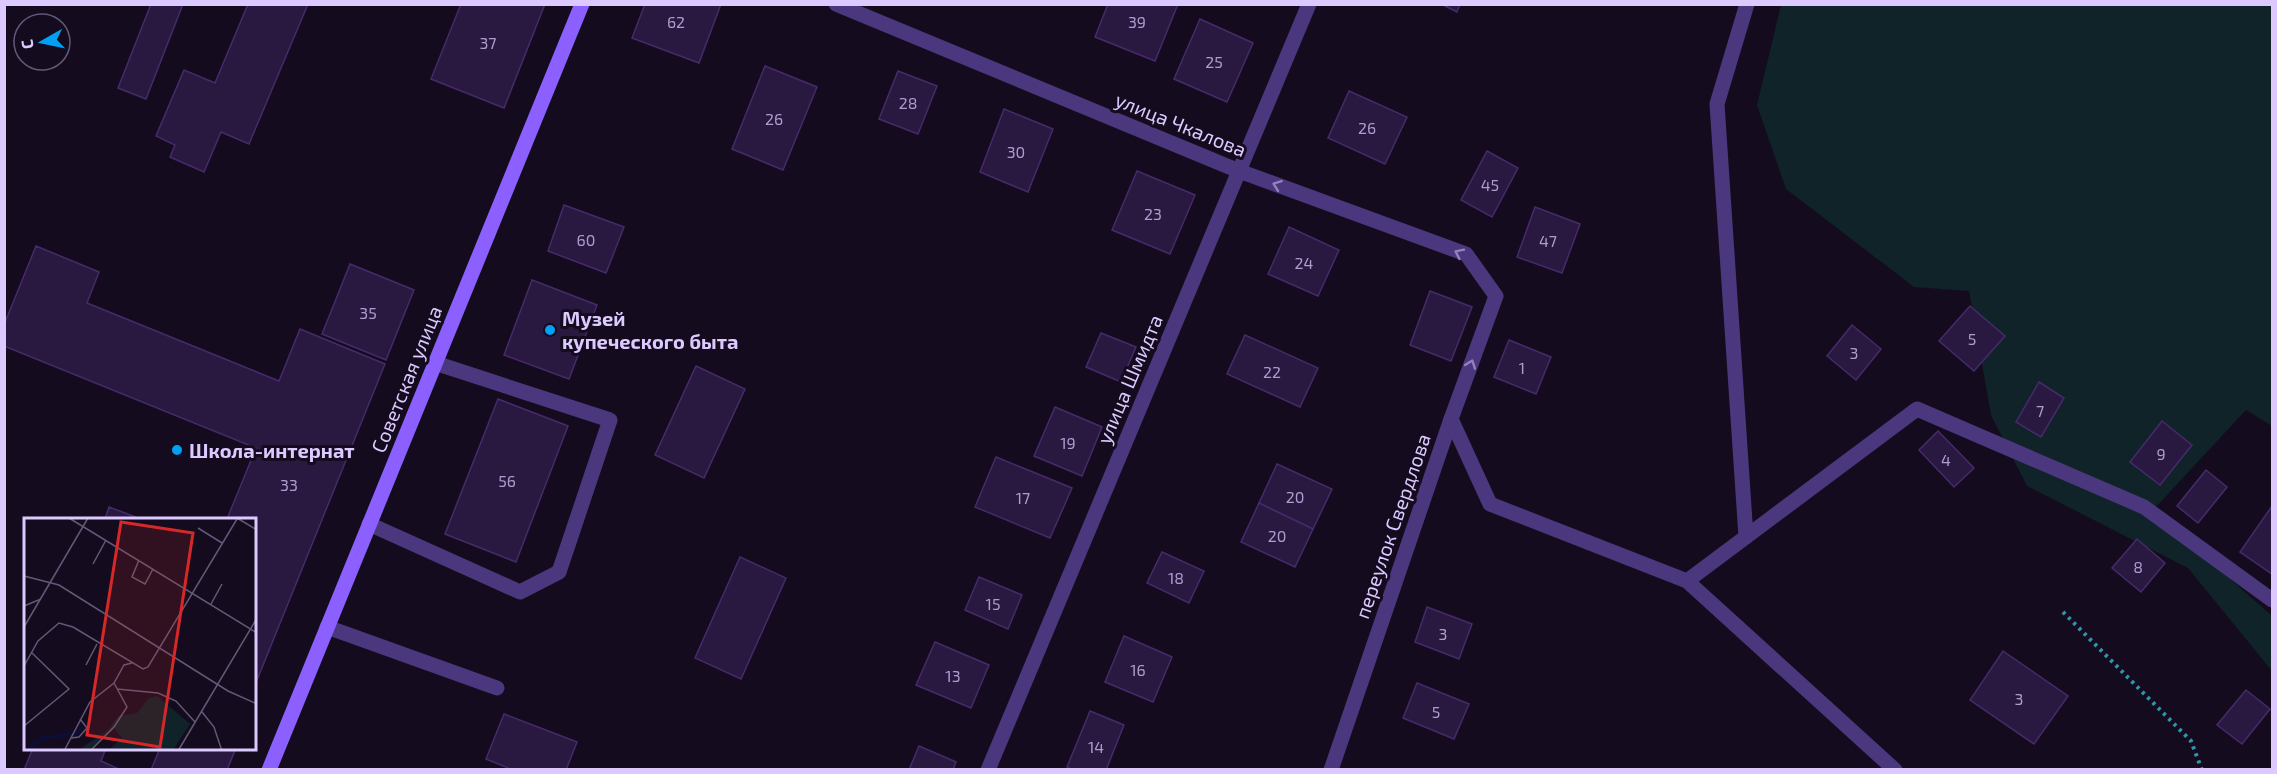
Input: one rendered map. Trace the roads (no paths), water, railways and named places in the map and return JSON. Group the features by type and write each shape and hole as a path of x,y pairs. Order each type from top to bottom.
{"street":[{"name":"Советская улица","path":"269,770 582,4"},
{"name":"улица Чкалова","path":"836,4 1239,171 1466,254 1496,296"},
{"name":"улица Шмидта","path":"988,770 1309,4"},
{"path":"1746,537 1717,104 1747,4"},
{"name":"переулок Свердлова","path":"1330,770 1451,419 1496,296"},
{"path":"369,525 520,591 559,572 610,420 435,363"},
{"path":"1687,581 1917,409 2144,507 2272,600"},
{"path":"1451,419 1490,504 1687,581 1895,770"},
{"path":"327,627 497,688"}],"place":[{"name":"Музей купеческого быта","path":"550,330"},
{"name":"Школа-интернат","path":"177,450"}]}
